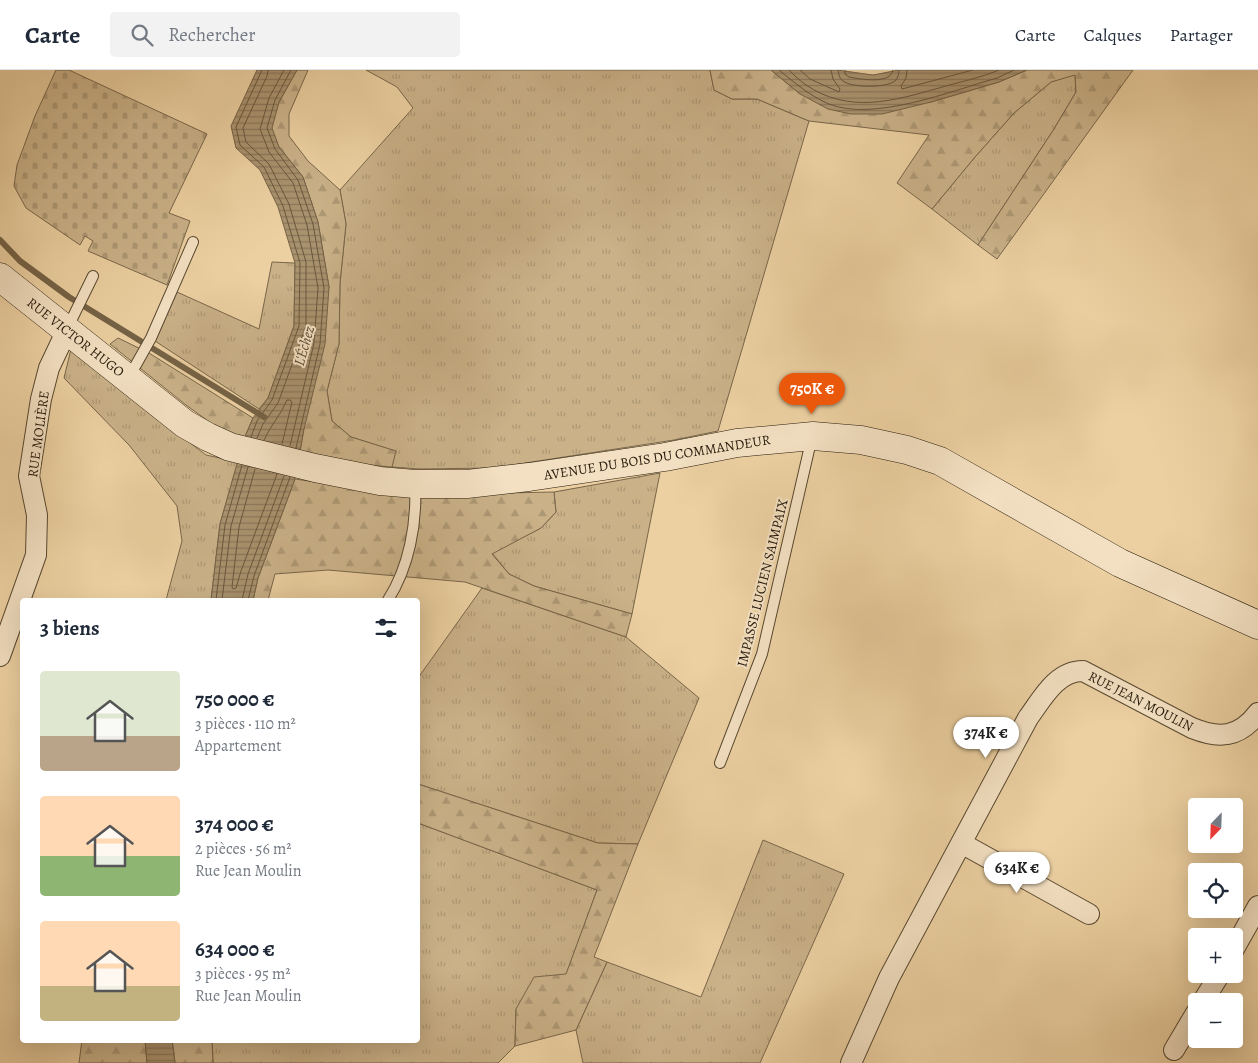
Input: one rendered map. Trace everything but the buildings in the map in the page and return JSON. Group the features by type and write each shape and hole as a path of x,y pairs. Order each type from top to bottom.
{"main road":[{"name":"RUE VICTOR HUGO","path":"0,277 71,321 128,378 185,424 230,447 314,468"},
{"name":"AVENUE DU BOIS DU COMMANDEUR","path":"314,468 380,481 415,484 467,484 665,457 737,443 812,436 860,440 907,450 940,461 1120,563 1257,620"}],"street":[{"name":"RUE MOLIÈRE","path":"0,656 4,631 36,554 37,515 30,476 41,399 49,368 71,321"},
{"name":"RUE JEAN MOULIN","path":"851,1063 889,978 1028,718 1056,681 1075,671 1083,671 1208,735 1226,736 1255,724"},
{"path":"961,844 1089,914"},
{"path":"1243,933 1258,906"},
{"path":"1174,1050 1188,1026"}],"lane":[{"name":"RUE VICTOR HUGO","path":"128,378 151,338 193,242"},
{"path":"71,321 93,276"},
{"name":"IMPASSE LUCIEN SAIMPAIX","path":"720,763 762,654 812,436"},
{"path":"389,598 397,585 411,542 416,503 415,484"}],"green space":[{"path":"56,70 69,70 207,134 169,213 190,221 167,285 88,251 93,241 85,236 80,245 26,208 14,186 17,165 35,116"},
{"path":"297,70 308,70 289,114 289,136 308,161 340,190 346,224 340,283 339,344 327,391 332,421 351,437 396,451 392,467 357,464 300,451 329,287 318,222 303,177 279,147 271,128 279,102"},
{"path":"366,70 710,70 714,90 732,99 757,99 809,121 718,431 674,440 493,468 420,469 392,467 395,451 351,437 332,421 327,391 339,344 340,283 346,224 340,190 413,108 397,87"},
{"path":"710,70 771,70 800,94 931,102 999,82 1027,70 1133,70 997,259 978,245 1076,92 1075,75 1051,82 1014,113 932,209 897,183 929,135 809,121 757,99 732,99 714,90"},
{"path":"1075,74 1076,92 978,245 932,209 1014,113 1051,82"},
{"path":"272,262 295,263 294,326 268,398 259,409 155,341 177,292 259,329"},
{"path":"118,338 149,353 253,418 244,439 229,436 186,405 110,344"},
{"path":"72,345 131,398 206,455 238,462 220,524 211,598 167,598 182,541 177,506 129,445 64,378"},
{"path":"660,473 632,614 534,586 509,574 492,553 541,528 556,512 554,492"},
{"path":"295,479 402,495 554,492 556,512 541,528 492,554 509,574 534,586 632,614 626,637 465,582 328,570 275,574 269,598 253,598 258,578"},
{"path":"482,588 626,637 699,698 638,844 598,843 420,785 420,675"},
{"path":"420,785 598,843 638,844 594,957 607,962 576,1030 515,1046 516,1009 534,977 566,974 597,890 420,824"},
{"path":"420,824 597,890 566,975 516,1009 515,1046 498,1063 213,1063 212,1043 420,1043"},
{"path":"763,840 844,874 760,1063 583,1063 576,1030 607,962 701,997"},
{"path":"82,1043 145,1043 147,1063 79,1063"},
{"path":"172,1043 212,1043 213,1063 175,1063"}],"water":[{"name":"L'Échez","path":"257,70 297,70 279,102 272,128 279,147 303,177 318,222 329,287 325,344 304,429 295,479 258,578 253,598 211,598 220,524 244,439 253,418 268,398 294,326 295,263 278,207 260,170 236,148 231,126"},
{"path":"771,70 837,70 873,75 899,70 1027,70 999,82 931,102 882,114 851,114 828,109 800,94"},
{"path":"145,1043 172,1043 175,1063 147,1063"}],"waterway":[{"path":"0,240 20,261 69,297 264,417"}]}
